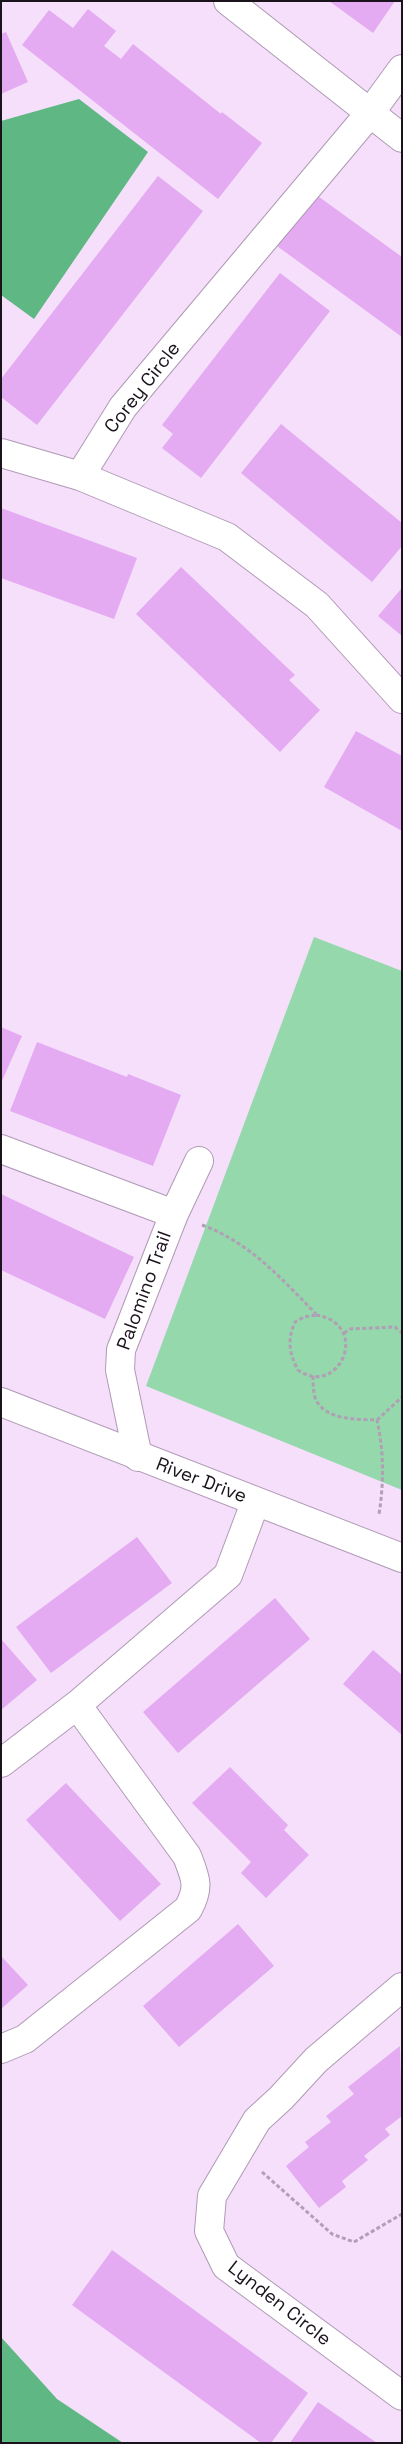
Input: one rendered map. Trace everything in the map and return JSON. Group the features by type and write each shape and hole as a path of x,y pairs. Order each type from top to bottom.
{"street":[{"path":"228,1 402,138"},
{"name":"Corey Circle","path":"80,476 123,407 370,112 402,69"},
{"path":"1,453 80,476 227,537 316,605 402,699"},
{"name":"Palomino Trail","path":"1,1149 174,1214"},
{"name":"Palomino Trail","path":"138,1456 120,1370 121,1350 174,1214 199,1161"},
{"name":"River Drive","path":"1,1402 402,1558"},
{"path":"1,1763 78,1705 228,1575 255,1502"},
{"path":"1,2049 26,2039 188,1909 196,1894 194,1875 187,1856 78,1705"},
{"name":"Lynden Circle","path":"402,1987 316,2060 281,2098 257,2120 212,2196 209,2231 226,2266 402,2396"}],"path":[{"path":"174,1214 213,1228 245,1246 280,1277 316,1315"},
{"path":"316,1315 327,1317 344,1332 346,1343 341,1364 333,1371 323,1376 312,1376 298,1370 290,1350 289,1340 294,1322 304,1317 316,1315"},
{"path":"344,1332 350,1329 395,1327 402,1333"},
{"path":"312,1376 316,1400 332,1415 351,1419 377,1420 402,1398"},
{"path":"374,1547 382,1477 381,1436 377,1420"},
{"path":"238,2151 332,2234 354,2242 402,2214"}],"green space":[{"path":"79,99 148,152 34,319 1,295 1,121"},
{"path":"314,937 402,971 402,1490 146,1386"},
{"path":"1,2337 57,2399 123,2443 1,2443"}],"building":[{"path":"329,1 395,1 373,33"},
{"path":"88,9 116,31 104,46 121,59 133,44 221,114 222,112 262,143 218,199 22,45 49,10 73,28"},
{"path":"6,32 28,82 1,94 1,34"},
{"path":"158,176 203,211 37,425 1,397 1,379"},
{"path":"315,194 402,257 402,337 277,246"},
{"path":"280,273 330,311 201,478 162,448 173,434 162,425"},
{"path":"281,424 402,523 402,546 372,582 241,473"},
{"path":"1,508 137,558 114,619 1,578"},
{"path":"181,567 295,675 289,680 320,710 280,752 136,614"},
{"path":"402,588 402,636 378,616"},
{"path":"356,731 402,756 402,831 324,787"},
{"path":"1,1027 22,1036 1,1083"},
{"path":"37,1042 127,1077 128,1074 181,1095 153,1166 10,1111"},
{"path":"1,1194 134,1257 105,1319 1,1270"},
{"path":"137,1537 172,1583 51,1673 16,1627"},
{"path":"275,1598 310,1639 178,1753 143,1712"},
{"path":"1,1639 37,1680 1,1710"},
{"path":"373,1650 402,1675 402,1735 343,1684"},
{"path":"230,1767 288,1825 284,1830 309,1855 266,1898 241,1873 251,1862 192,1803"},
{"path":"66,1783 161,1884 120,1921 26,1820"},
{"path":"238,1924 274,1966 179,2047 143,2006"},
{"path":"1,1956 28,1985 1,2009"},
{"path":"400,2046 402,2116 385,2129 390,2135 364,2156 368,2160 342,2181 346,2187 319,2208 286,2166 309,2147 305,2142 331,2122 326,2116 354,2094 348,2087"},
{"path":"112,2250 308,2393 271,2443 261,2443 72,2305"},
{"path":"318,2402 377,2443 290,2443"}]}
